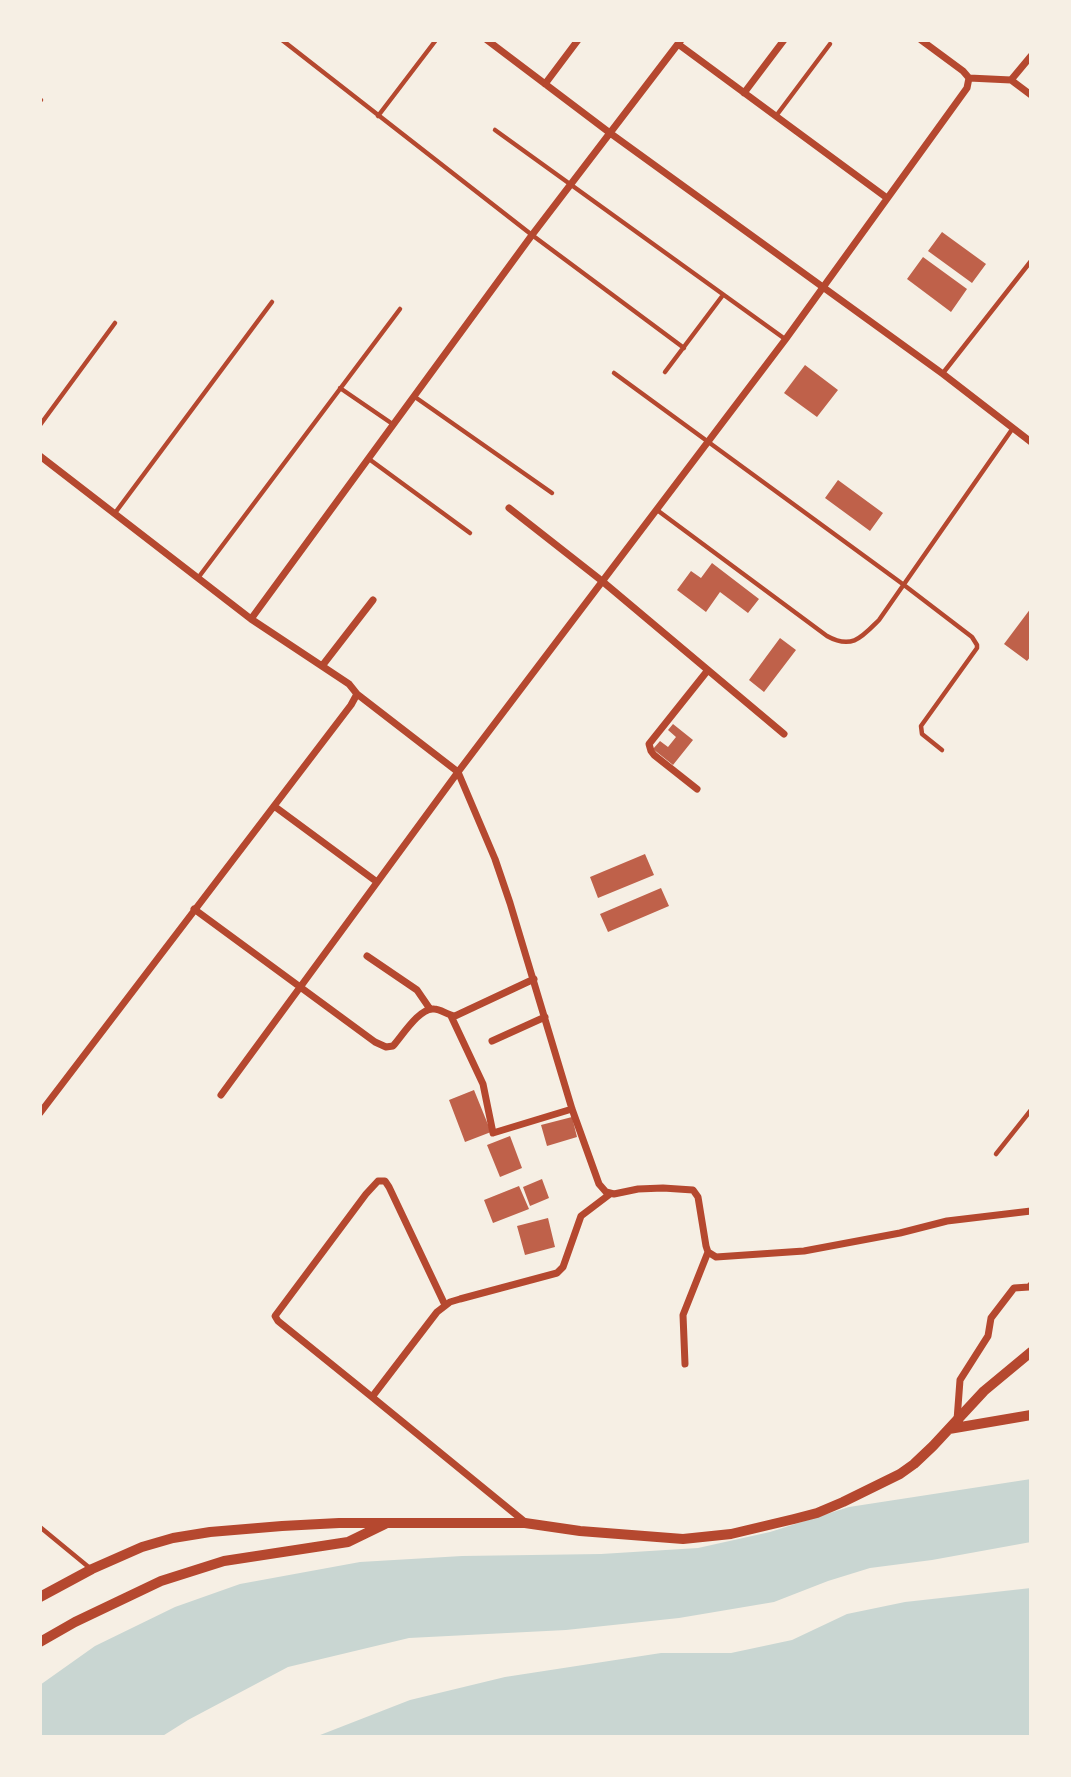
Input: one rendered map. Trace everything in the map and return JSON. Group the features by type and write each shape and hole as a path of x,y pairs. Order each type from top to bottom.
{"street":[{"path":"487,40 610,133 943,374 1031,442"},
{"path":"545,84 575,43 564,40"},
{"path":"744,93 784,40"},
{"path":"921,40 969,78 1010,80 1031,96"},
{"path":"251,619 532,235 680,42 744,93 887,198"},
{"path":"1010,80 1031,56"},
{"path":"221,1095 458,772 785,340 967,88 969,78"},
{"path":"40,456 251,619 349,684 357,695 458,772 499,870 572,1109 599,1184 610,1194"},
{"path":"509,508 602,581 784,734"},
{"path":"323,666 373,600"},
{"path":"697,789 654,755 649,744 708,670"},
{"path":"40,1112 357,695"},
{"path":"274,806 377,882"},
{"path":"194,909 375,1042 386,1047 393,1046 417,1017 430,1009 451,1016 463,1013 534,979"},
{"path":"368,956 417,990 430,1009"},
{"path":"451,1016 483,1084 493,1133 572,1109"},
{"path":"492,1041 545,1017"},
{"path":"445,1305 389,1187 385,1181 378,1181 275,1316 525,1522"},
{"path":"372,1397 445,1305 557,1273 563,1267 580,1216 610,1194 638,1189 694,1190 698,1196 708,1252 721,1257 804,1251 947,1222 1031,1211"},
{"path":"685,1364 683,1315 708,1252"},
{"path":"953,1425 960,1380 988,1336 991,1318 1014,1288 1031,1285"},
{"path":"40,1597 92,1569 142,1547 173,1538 210,1532 339,1523 525,1522 580,1531 683,1539 731,1534 817,1513 900,1474 914,1464 984,1391 1031,1352"},
{"path":"953,1425 1031,1415"},
{"path":"40,1642 75,1622 161,1581 224,1561 348,1542 387,1523"}],"lane":[{"path":"282,40 532,235 684,348"},
{"path":"378,116 436,40"},
{"path":"776,116 830,44"},
{"path":"495,130 785,340"},
{"path":"943,374 1031,261"},
{"path":"665,372 723,295"},
{"path":"115,513 272,302"},
{"path":"198,578 400,309"},
{"path":"40,425 115,323"},
{"path":"614,373 968,634 977,648 920,726 922,734 942,750"},
{"path":"340,388 394,426"},
{"path":"415,397 552,493"},
{"path":"656,510 827,636 845,643 866,633 879,620 1013,428"},
{"path":"369,459 470,533"},
{"path":"996,1154 1031,1110"},
{"path":"40,1527 92,1569"}],"shaded area":[{"path":"1031,1479 1031,1542 870,1568 774,1602 679,1618 566,1630 409,1638 288,1667 161,1737 40,1737 40,1685 95,1646 175,1607 240,1584 360,1562 698,1548 770,1532 849,1507"},
{"path":"1031,1588 1031,1737 315,1737 410,1700 505,1677 661,1653 731,1653 792,1640 847,1614 905,1602"}],"building":[{"path":"942,232 986,264 972,283 928,251"},
{"path":"923,257 967,289 951,312 907,279"},
{"path":"805,365 838,390 817,417 784,393"},
{"path":"838,480 883,513 870,531 825,498"},
{"path":"712,563 759,599 748,613 720,592 706,612 677,590 691,571 701,578"},
{"path":"1031,608 1031,656 1027,661 1004,644"},
{"path":"780,638 796,650 764,692 749,680"},
{"path":"673,724 693,740 673,765 653,749 660,741 668,747 676,737 668,730"},
{"path":"645,854 654,875 598,898 590,877"},
{"path":"661,888 669,906 608,932 600,914"},
{"path":"474,1090 491,1132 465,1142 449,1100"},
{"path":"572,1117 577,1137 547,1146 541,1125"},
{"path":"510,1136 522,1168 500,1177 487,1145"},
{"path":"542,1179 549,1198 530,1206 523,1187"},
{"path":"519,1186 529,1209 493,1223 484,1200"},
{"path":"548,1218 555,1247 525,1255 517,1226"}]}
